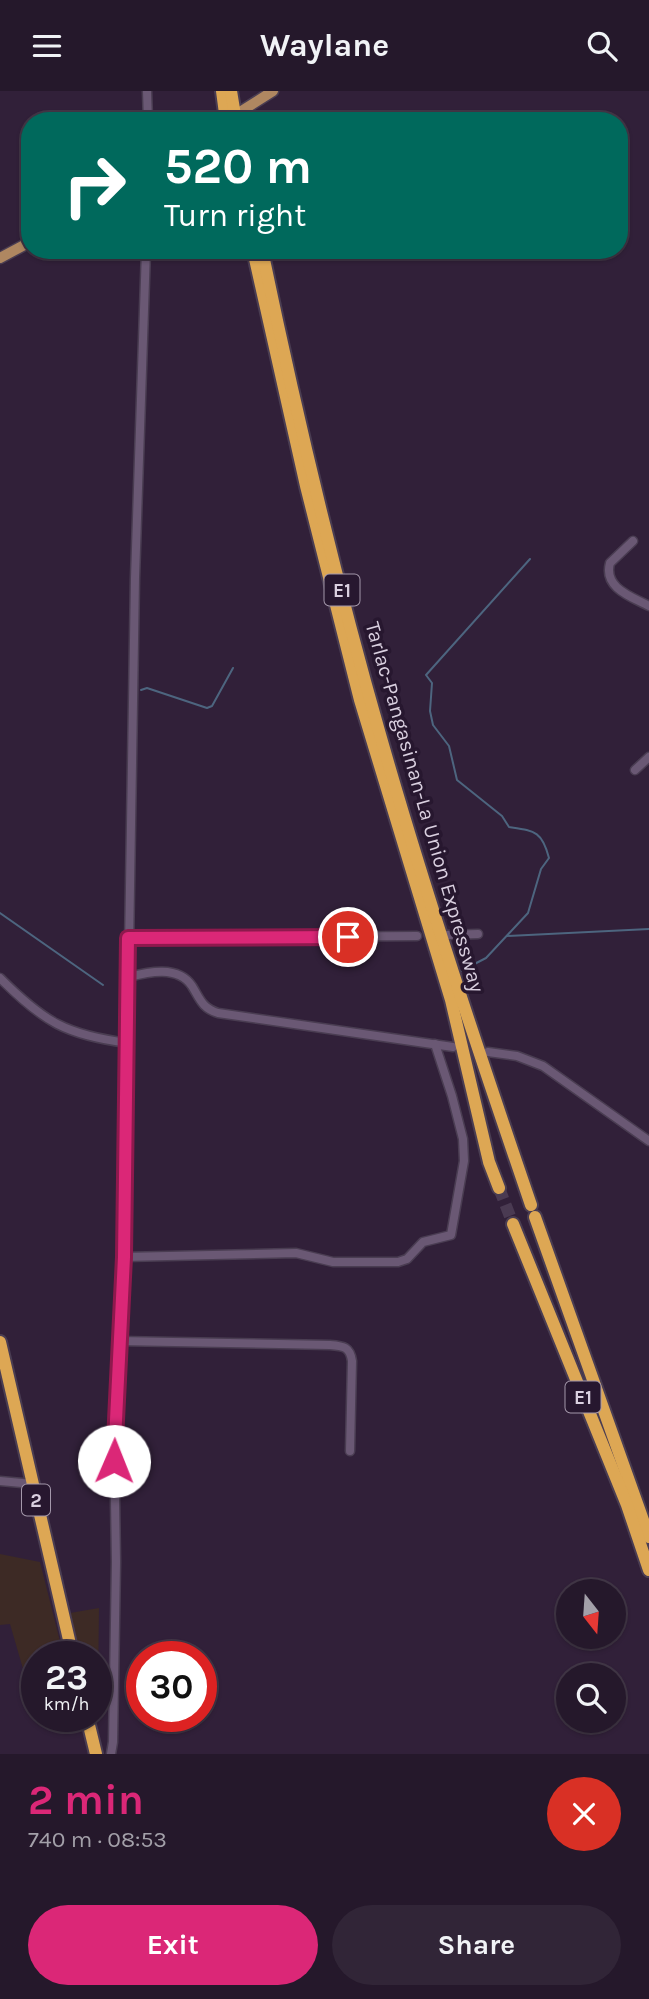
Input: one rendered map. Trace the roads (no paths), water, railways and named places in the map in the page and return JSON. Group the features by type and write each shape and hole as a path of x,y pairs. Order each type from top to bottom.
{"highway":[{"path":"221,112 222,91"},
{"path":"231,91 238,112"},
{"name":"Tarlac-Pangasinan-La Union Expressway","path":"255,259 306,486 357,686 451,1000 489,1162 499,1188"},
{"name":"Tarlac-Pangasinan-La Union Expressway","path":"264,259 314,482 380,736 471,1031 649,1537"},
{"name":"E1","path":"513,1224 627,1505 649,1570"},
{"name":"2","path":"0,1342 70,1641"},
{"path":"91,1732 96,1754"}],"main road":[{"path":"239,112 262,91"},
{"path":"240,112 273,91"},
{"path":"0,258 21,246"}],"street":[{"path":"147,91 148,112"},
{"path":"111,1754 115,1603 114,1436 124,1257 135,578 146,259"},
{"path":"633,541 610,563 609,576 613,585 649,606"},
{"path":"635,770 649,757"},
{"path":"447,935 478,934"},
{"path":"128,938 417,936"},
{"path":"129,977 163,972 181,976 190,983 202,1006 218,1013 453,1047"},
{"path":"0,978 33,1011 46,1020 83,1034 128,1043"},
{"path":"124,1257 296,1253 333,1262 398,1262 407,1259 423,1242 451,1235 464,1146 452,1096 435,1044"},
{"path":"488,1052 517,1056 543,1066 649,1140"},
{"path":"119,1341 330,1345 347,1348 352,1361 350,1451"},
{"path":"0,1481 33,1484"}],"waterway":[{"path":"459,972 486,958 528,913 541,869 549,858 540,837 531,831 509,827 502,816 457,780 449,746 433,725 430,711 432,683 426,675 530,559"},
{"path":"141,690 147,688 207,708 212,706 233,668"},
{"path":"0,913 103,985"},
{"path":"507,936 649,929"}],"tunnel":[{"path":"499,1188 513,1224"}]}
